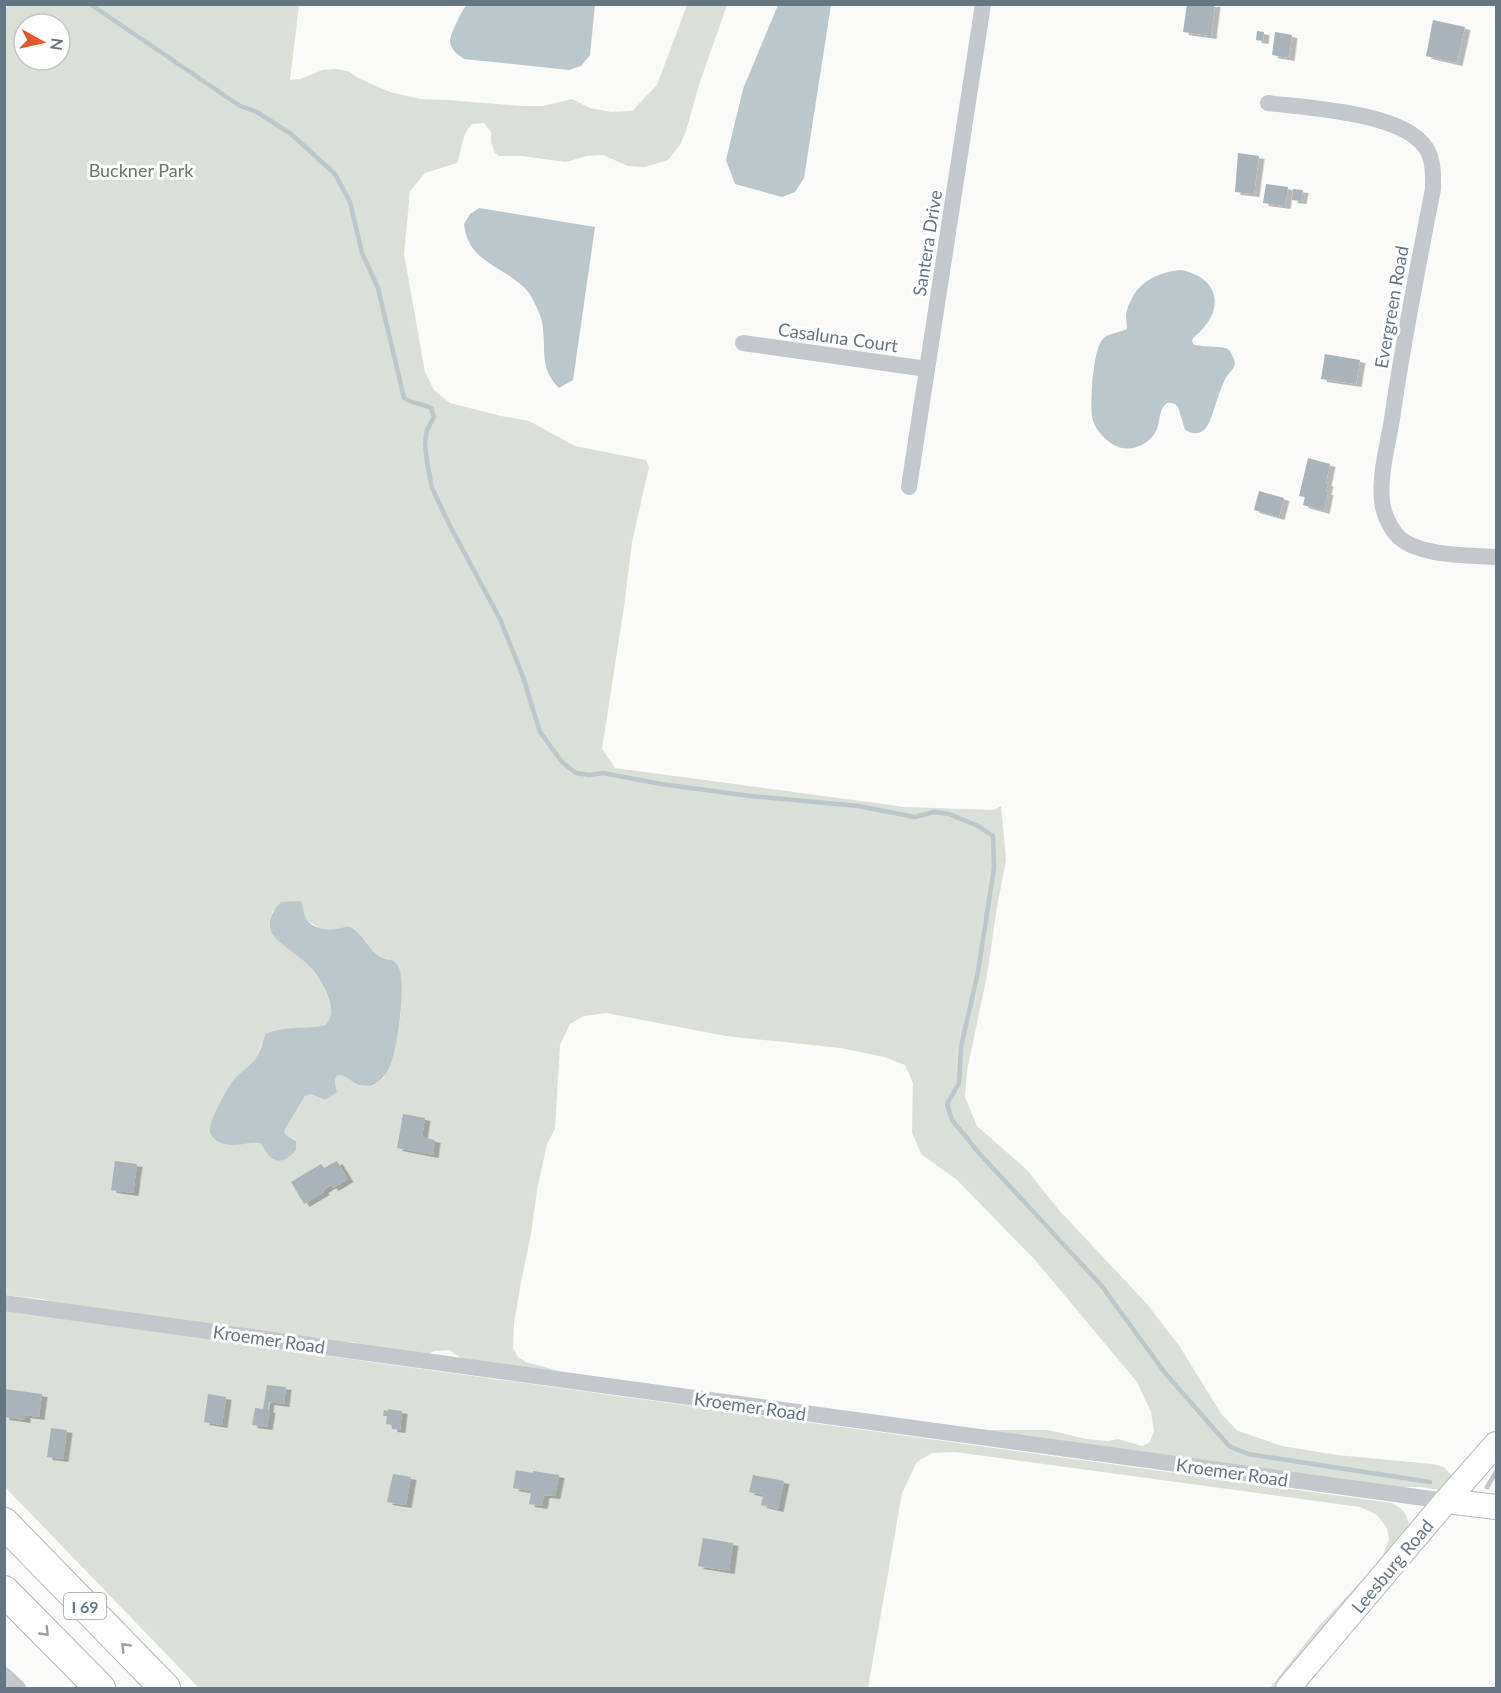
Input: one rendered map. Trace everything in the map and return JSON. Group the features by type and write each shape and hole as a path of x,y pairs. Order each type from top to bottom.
{"highway":[{"name":"I 69","path":"4,1523 165,1689"},
{"name":"I 69","path":"4,1590 99,1689"}],"main road":[{"name":"Leesburg Road","path":"1288,1689 1446,1501 1497,1444"},
{"name":"Kroemer Road","path":"1446,1501 1497,1507"}],"street":[{"name":"Santera Drive","path":"909,487 983,4"},
{"name":"Evergreen Road","path":"1268,103 1347,113 1388,122 1407,131 1425,147 1433,166 1432,189 1394,403 1382,482 1382,502 1389,525 1397,536 1410,544 1433,552 1497,557"},
{"name":"Casaluna Court","path":"743,343 927,369"},
{"name":"Kroemer Road","path":"4,1303 1446,1501"},
{"path":"4,1675 18,1689"}],"green space":[{"name":"Buckner Park","path":"5,5 299,5 290,80 300,79 323,70 335,69 348,71 390,92 420,99 543,106 572,99 590,108 611,112 632,111 657,85 687,5 727,5 699,85 686,131 680,145 668,160 645,167 628,166 603,155 587,156 566,162 522,156 499,156 495,153 491,142 491,132 484,123 472,124 464,138 457,163 425,173 410,191 404,254 425,372 434,390 450,403 529,421 575,446 646,460 649,467 632,542 602,749 615,768 905,807 994,810 1001,806 1006,860 987,975 967,1071 965,1097 977,1126 1027,1170 1058,1209 1147,1304 1180,1347 1222,1415 1238,1431 1282,1446 1337,1455 1432,1464 1444,1467 1453,1477 1440,1490 1420,1487 1375,1487 957,1427 988,1430 1048,1430 1086,1439 1108,1441 1118,1439 1142,1446 1149,1443 1154,1432 1151,1412 1137,1382 1036,1261 957,1180 921,1154 912,1132 913,1083 905,1065 884,1057 841,1048 726,1036 606,1013 584,1016 570,1024 560,1045 555,1129 547,1144 537,1190 514,1323 513,1348 518,1357 526,1362 559,1371 465,1360 450,1350 434,1351 424,1356 364,1347 353,1342 344,1344 328,1356 1392,1503 1407,1517 1408,1537 1280,1688 1270,1688 1319,1626 1381,1560 1389,1539 1387,1528 1377,1515 1360,1507 955,1452 932,1453 917,1462 902,1493 868,1688 199,1688 5,1487 5,1310 60,1305 43,1299 5,1295","holes":["273,910 307,920 320,929 339,930 350,926 361,935 378,956 392,960 400,972 401,1012 398,1035 384,1078 372,1086 358,1085 338,1075 335,1081 336,1092 325,1100 311,1094 305,1096 284,1131 296,1140 280,1161 272,1159 260,1143 211,1125 223,1096 234,1079 257,1057 262,1043 282,1029 306,1029 326,1025 331,1018 332,1005 323,986 309,965 273,936 269,925"]}],"shaded area":[{"path":"467,5 595,5 590,55 581,66 569,70 464,59 453,49 450,40 457,21"},
{"path":"778,5 831,5 804,178 795,192 782,197 735,184 726,160 743,89"},
{"path":"479,208 595,227 573,380 559,388 552,380 545,364 541,318 531,296 514,279 481,257 468,240 464,224 470,214"},
{"path":"1181,270 1205,280 1214,298 1211,318 1194,337 1193,344 1227,348 1233,356 1235,365 1225,379 1209,423 1202,431 1192,433 1185,430 1178,407 1168,403 1162,409 1157,429 1146,443 1130,448 1118,447 1103,436 1093,421 1091,404 1093,379 1099,346 1107,336 1127,329 1127,310 1141,286 1163,273"},
{"path":"301,901 306,918 311,924 321,929 338,929 349,926 378,956 396,963 400,969 401,1007 395,1049 385,1075 371,1086 358,1085 338,1075 335,1081 337,1092 325,1100 311,1094 305,1096 284,1131 296,1141 296,1150 280,1161 269,1156 260,1143 229,1145 219,1142 211,1135 210,1127 228,1088 257,1056 266,1034 273,1031 326,1025 330,1019 330,1003 318,977 310,966 275,938 271,931 271,917 281,902"}],"building":[{"path":"1187,4 1215,4 1211,36 1183,32"},
{"path":"1433,20 1465,27 1457,63 1426,56"},
{"path":"1257,31 1264,32 1263,41 1256,40"},
{"path":"1275,32 1292,35 1289,58 1272,55"},
{"path":"1238,153 1259,156 1254,194 1235,192"},
{"path":"1266,184 1288,187 1285,206 1263,203"},
{"path":"1293,189 1303,190 1301,201 1292,200"},
{"path":"1325,354 1360,360 1356,384 1321,379"},
{"path":"1308,458 1330,464 1324,511 1303,505 1305,497 1299,496"},
{"path":"1259,491 1284,498 1279,517 1254,510"},
{"path":"403,1114 425,1118 422,1137 435,1140 433,1155 397,1148"},
{"path":"115,1161 137,1164 133,1193 111,1190"},
{"path":"337,1161 348,1179 333,1188 331,1185 304,1204 291,1182 321,1164 324,1168"},
{"path":"267,1385 286,1387 284,1404 269,1402 267,1427 252,1425 255,1408 263,1409"},
{"path":"5,1389 42,1394 39,1417 25,1415 25,1420 4,1417"},
{"path":"208,1394 226,1397 222,1425 204,1422"},
{"path":"388,1409 402,1411 400,1430 392,1429 392,1425 386,1424 387,1416 383,1416 384,1410 388,1411"},
{"path":"51,1428 67,1430 63,1459 47,1457"},
{"path":"516,1470 559,1475 555,1496 544,1495 542,1506 529,1504 531,1493 529,1491 513,1488"},
{"path":"393,1474 411,1477 406,1505 387,1502"},
{"path":"753,1475 784,1481 778,1509 761,1505 763,1495 749,1492"},
{"path":"703,1538 733,1543 729,1571 698,1566"}],"waterway":[{"path":"90,4 240,106 257,112 291,134 335,174 350,202 362,253 378,288 404,398 431,408 434,417 427,430 425,443 432,488 500,619 522,674 540,732 562,762 576,773 589,775 603,773 661,784 750,796 858,806 915,817 934,812 949,814 978,826 993,836 994,868 978,972 961,1047 959,1083 947,1104 952,1120 979,1153 1101,1285 1165,1373 1229,1446 1248,1454 1430,1482"},
{"path":"1487,1487 1496,1472"}]}
